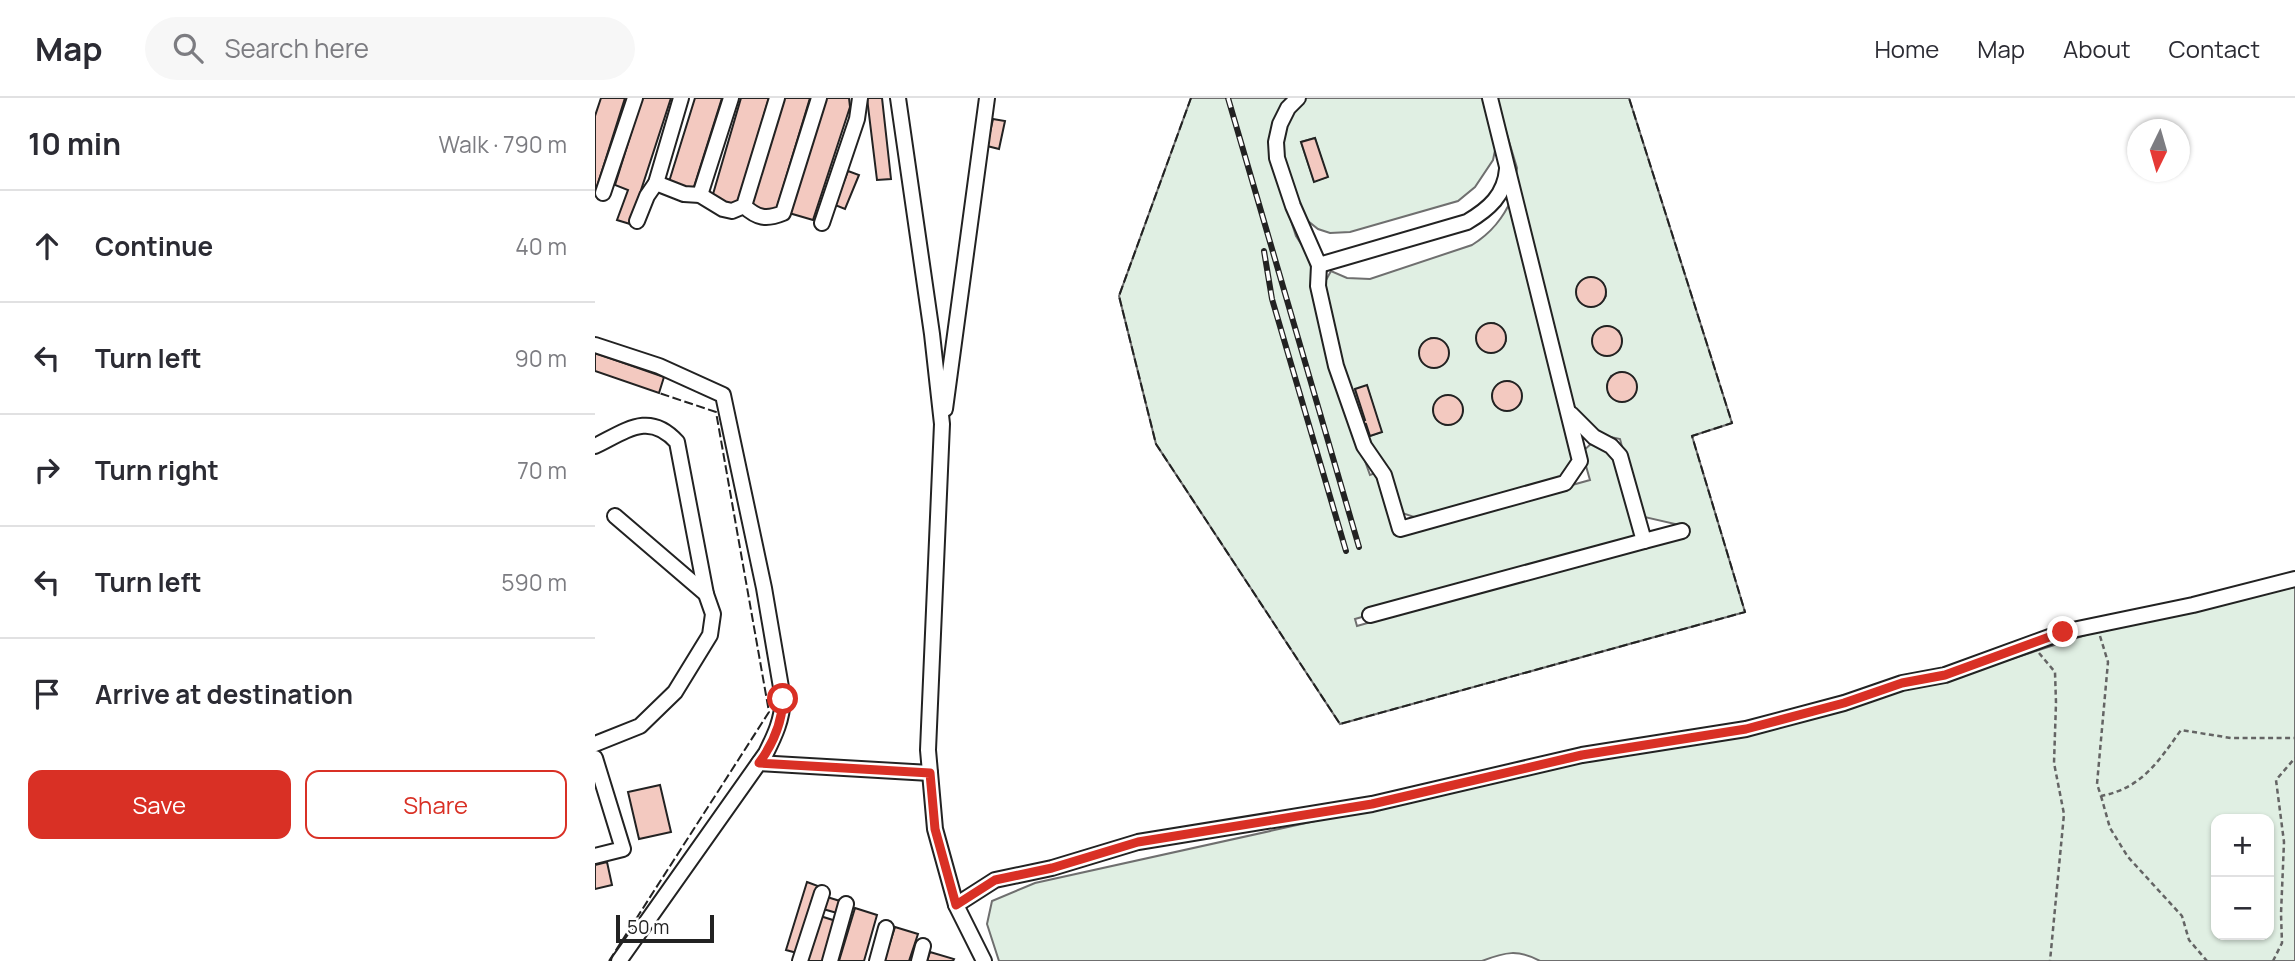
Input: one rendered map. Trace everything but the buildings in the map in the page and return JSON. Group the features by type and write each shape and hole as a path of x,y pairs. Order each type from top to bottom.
{"street":[{"path":"603,193 635,98"},
{"path":"637,220 656,183 681,98"},
{"path":"700,195 731,98"},
{"path":"744,206 776,98"},
{"path":"744,206 762,218 772,218 783,213 819,98"},
{"path":"822,223 856,119 860,98"},
{"path":"898,98 932,334 942,424"},
{"path":"984,961 956,905 935,829 928,750 942,424 987,98"},
{"path":"1298,98 1288,108 1280,124 1276,153 1293,206 1319,265 1318,286 1336,366 1364,446 1384,475 1400,529 1565,483 1580,461 1490,98"},
{"path":"1319,265 1467,222 1484,212 1497,199 1506,181 1507,164"},
{"path":"656,183 684,194 700,195 723,209 732,211 744,206"},
{"path":"595,345 659,366 723,396 764,588 783,699 777,731 759,763 619,961"},
{"path":"1570,413 1594,437 1611,446 1620,456 1644,541"},
{"path":"595,446 644,424 663,428 677,442 706,594 713,614 710,635 675,692 640,726 595,744"},
{"path":"1579,452 1594,437"},
{"path":"615,516 706,594"},
{"path":"1370,615 1682,531"},
{"path":"956,905 995,880 1052,868 1138,842 1372,804 1582,755 1746,729 1844,703 1902,683 1945,675 2063,632 2193,605 2295,579"},
{"path":"595,758 623,849 595,856"},
{"path":"759,763 930,773"},
{"path":"800,961 822,893"},
{"path":"830,961 846,904"},
{"path":"816,912 842,919"},
{"path":"877,961 886,928"},
{"path":"919,961 923,946"}],"path":[{"path":"2096,625 2108,662 2097,784 2110,828 2128,857 2182,916 2189,940 2207,961"},
{"path":"2031,644 2055,672 2054,763 2064,814 2050,961"},
{"path":"2101,796 2121,792 2153,770 2181,730 2231,737 2295,738"},
{"path":"2273,961 2282,943 2284,842 2276,780 2295,758"}],"green space":[{"path":"1191,98 1291,98 1271,159 1296,236 1309,256 1321,323 1346,408 1370,475 1378,472 1396,534 1590,480 1582,452 1593,442 1616,457 1638,539 1355,619 1357,626 1685,533 1684,526 1640,516 1620,439 1597,434 1573,411 1515,182 1517,168 1496,98 1629,98 1732,423 1692,436 1745,612 1340,724 1156,444 1119,296","holes":["1594,278 1603,283 1606,296 1600,304 1589,306 1580,301 1577,289 1583,280","1607,326 1619,331 1622,341 1618,351 1608,355 1596,350 1593,340 1597,330","1621,372 1633,377 1636,387 1632,397 1622,401 1610,396 1607,386 1611,376"]},
{"path":"1305,98 1486,98 1497,141 1493,160 1475,187 1458,201 1350,232 1330,233 1318,229 1308,221 1298,205 1281,152 1286,120","holes":["1315,138 1327,177 1314,181 1301,142"]},
{"path":"1512,198 1577,454 1561,480 1420,519 1399,512 1366,441 1326,307 1325,282 1331,271 1347,278 1370,279 1472,245 1496,225","holes":["1494,323 1504,331 1506,341 1497,351 1487,352 1479,345 1477,334 1483,326","1431,338 1441,340 1448,348 1446,361 1437,367 1427,366 1420,355 1422,344","1509,381 1518,387 1521,397 1515,408 1504,410 1495,405 1492,395 1498,384","1367,386 1381,432 1370,436 1366,424 1361,421 1365,420 1355,390","1450,396 1459,401 1463,411 1456,422 1446,425 1437,420 1433,410 1438,400"]},
{"path":"2295,587 2295,961 1540,961 1511,953 1482,961 999,961 987,924 992,901 1035,883 1886,695 1955,677 2092,633"}],"railway":[{"path":"1228,98 1359,547"},
{"path":"1264,251 1272,299 1346,551"}],"fence":[{"path":"1191,98 1119,296 1156,444 1340,724 1745,612 1692,436 1732,423 1629,98"},
{"path":"609,961 769,712 716,412 659,393"}],"route":[{"path":"783,699 777,731 759,763 930,773 935,829 956,905 995,880 1052,868 1138,842 1372,804 1582,755 1746,729 1844,703 1902,683 1945,675 2063,632"}]}
